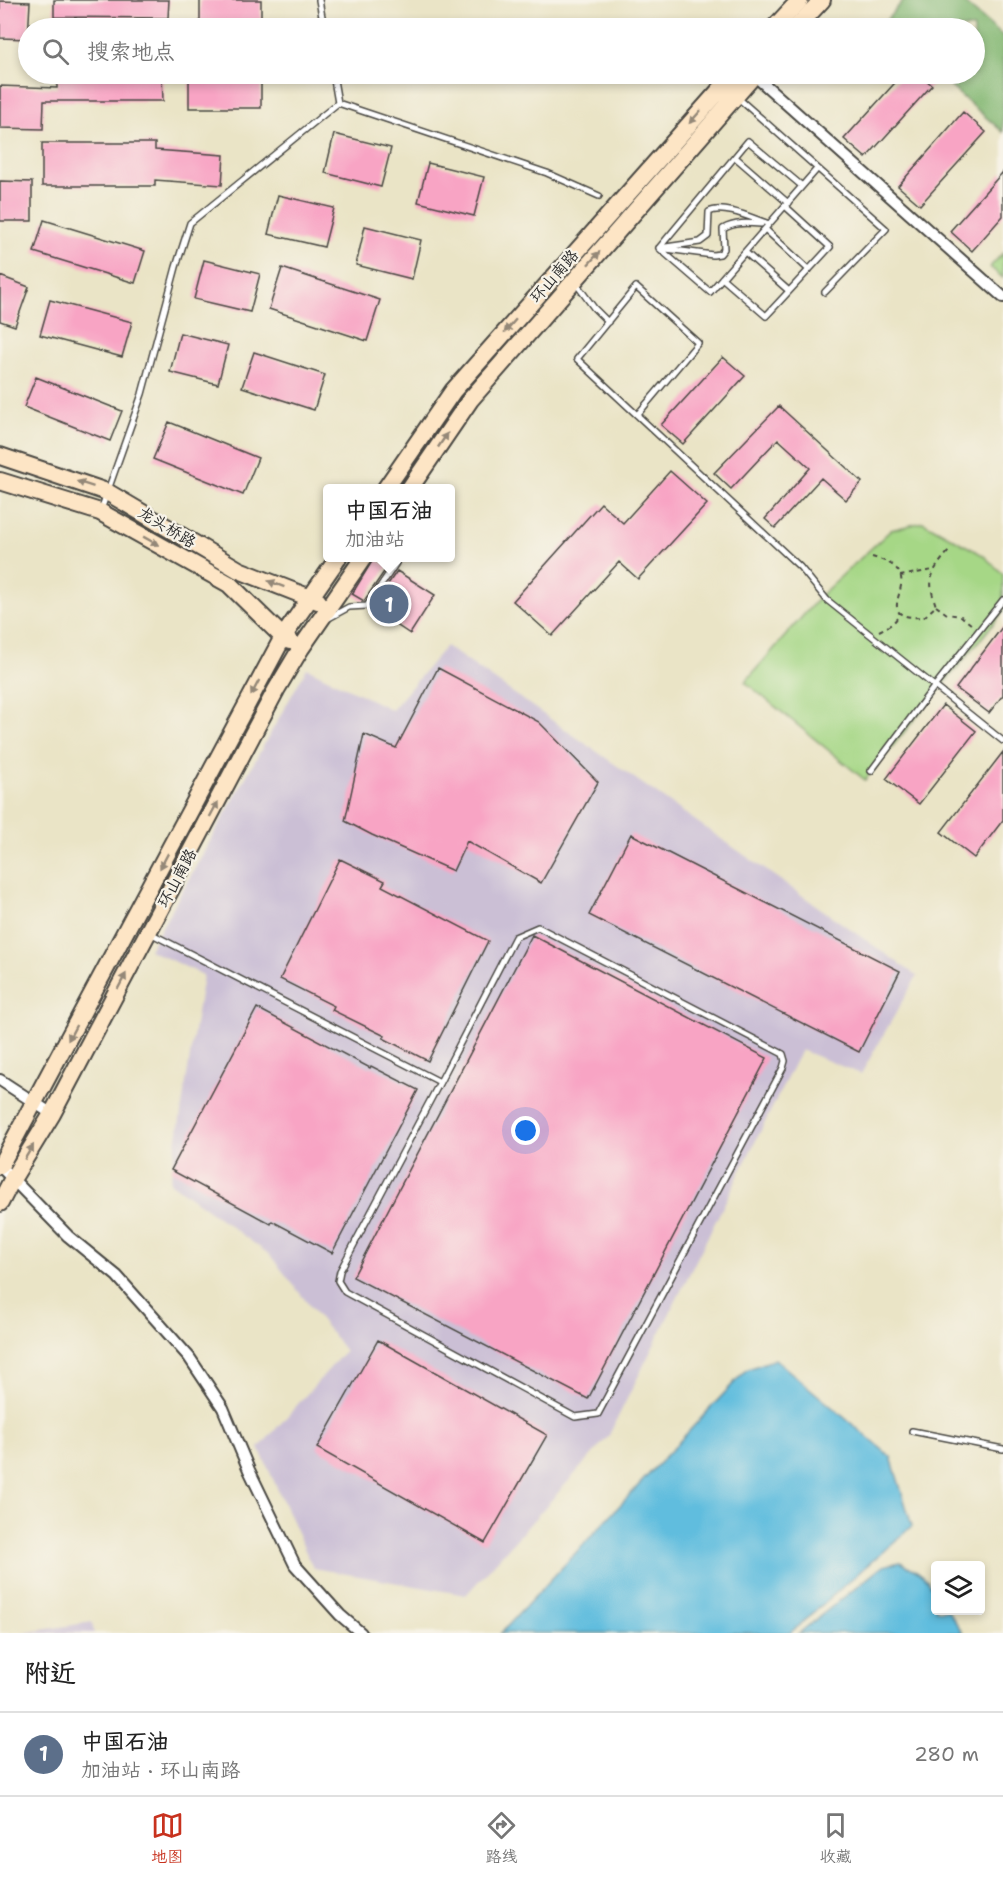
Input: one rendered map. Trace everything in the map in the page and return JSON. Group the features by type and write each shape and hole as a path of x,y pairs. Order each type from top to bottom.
{"main road":[{"path":"783,18 800,0"},
{"path":"805,18 822,0"},
{"name":"环山南路","path":"389,484 453,391 725,84"},
{"name":"环山南路","path":"413,484 470,400 745,84"},
{"name":"龙头桥路","path":"0,456 107,492 239,570 311,597 329,607"},
{"name":"龙头桥路","path":"0,481 100,512 229,584 283,637 301,648"},
{"name":"环山南路","path":"0,1166 283,637 335,562"},
{"name":"环山南路","path":"0,1203 12,1178 52,1114 271,701 301,648 360,562"}],"street":[{"path":"765,84 1003,297"},
{"path":"0,1080 52,1114"},
{"path":"0,1166 68,1236 117,1276 189,1357 223,1407 249,1470 295,1564 340,1615 361,1633"}],"lane":[{"path":"319,0 322,18"},
{"path":"335,84 338,103"},
{"path":"735,96 886,229 825,292"},
{"path":"338,103 547,173 599,196"},
{"path":"100,512 142,394 190,223 338,103"},
{"path":"659,248 748,141 802,186"},
{"path":"722,278 766,316 830,247 735,157"},
{"path":"659,248 710,292 818,169"},
{"path":"659,248 700,242 708,236 709,213 714,209 723,209 767,227 809,270"},
{"path":"659,248 720,254 724,249 723,229 729,225 743,223 767,227"},
{"path":"745,252 789,291"},
{"path":"574,280 594,308 608,322"},
{"path":"638,415 698,343 636,287 577,359 801,567 826,600 1003,741"},
{"path":"318,624 349,607 367,606 396,562"},
{"path":"871,771 1003,600"},
{"path":"538,927 783,1054 785,1061 783,1068 598,1414 575,1418 345,1292 338,1281 340,1271 440,1082 515,937 538,927"},
{"path":"148,932 440,1082"},
{"path":"912,1431 1003,1449"}],"path":[{"path":"950,551 935,570 930,582 930,594 936,606 947,614 961,616 978,631"},
{"path":"872,557 891,563 900,572 901,581 896,600 900,612 911,618 924,617 936,606"},
{"path":"900,576 935,570"},
{"path":"868,633 893,624 900,612"}],"shaded area":[{"path":"446,646 917,976 861,1074 801,1050 608,1437 466,1595 313,1568 259,1448 345,1351 270,1255 170,1182 203,975 149,950 307,668 392,710"},
{"path":"92,1622 94,1633 23,1633"}],"green space":[{"path":"904,0 961,0 982,18 888,18"},
{"path":"985,21 1003,36 1003,132 948,84 985,84"},
{"path":"1003,253 1003,278 990,267"},
{"path":"923,522 983,555 1003,574 1003,612 865,780 745,682 822,594 891,530"}],"water":[{"path":"775,1359 891,1457 912,1526 790,1633 501,1633 746,1370"},
{"path":"900,1562 922,1575 931,1586 931,1615 951,1615 963,1633 799,1633 883,1566"}],"building":[{"path":"54,0 169,0 168,18 54,17"},
{"path":"200,0 261,0 261,18 200,18"},
{"path":"0,1 30,2 29,18 18,18 18,39 0,38"},
{"path":"57,84 162,84 163,101 44,101 43,129 0,128 0,86 57,88"},
{"path":"189,84 261,84 261,108 189,108"},
{"path":"894,84 932,85 866,158 844,139"},
{"path":"963,112 986,132 920,205 898,186"},
{"path":"334,134 391,148 381,187 325,173"},
{"path":"42,143 155,143 155,150 224,155 222,185 155,180 155,186 42,186"},
{"path":"428,163 484,177 474,216 418,202"},
{"path":"1003,172 1003,216 972,251 950,231"},
{"path":"0,181 32,182 32,221 0,221"},
{"path":"278,195 334,208 324,247 268,234"},
{"path":"44,220 145,251 135,283 34,252"},
{"path":"365,226 421,240 412,279 356,265"},
{"path":"204,260 260,274 250,312 194,299"},
{"path":"282,268 380,300 367,341 269,309"},
{"path":"0,276 29,287 15,326 0,321"},
{"path":"50,300 132,322 122,357 40,335"},
{"path":"180,333 228,345 218,384 170,372"},
{"path":"254,352 325,375 314,410 242,387"},
{"path":"723,357 745,376 683,444 661,425"},
{"path":"36,377 122,411 110,441 24,407"},
{"path":"779,406 862,482 846,500 821,478 775,528 765,519 810,468 778,439 731,489 714,473"},
{"path":"169,422 258,458 243,495 153,459"},
{"path":"670,471 707,504 638,579 619,562 552,636 513,601 601,503 623,523"},
{"path":"372,562 381,562 388,566 364,601 352,594"},
{"path":"397,571 435,595 410,634 392,622 394,619 373,606"},
{"path":"1003,626 1003,695 989,713 956,688"},
{"path":"438,668 539,722 598,782 541,883 467,841 453,871 345,821 364,734 396,748"},
{"path":"943,705 976,731 919,804 886,779"},
{"path":"1003,752 1003,820 974,858 941,832"},
{"path":"631,834 900,971 859,1052 589,915"},
{"path":"340,859 385,881 382,886 488,941 428,1061 383,1038 385,1036 332,1010 334,1006 280,979"},
{"path":"532,935 767,1058 588,1399 353,1277"},
{"path":"257,1008 370,1068 371,1066 418,1090 332,1253 272,1221 271,1224 171,1170"},
{"path":"378,1340 547,1435 485,1543 317,1448"}],"place":[{"name":"中国石油","path":"389,604"}]}
